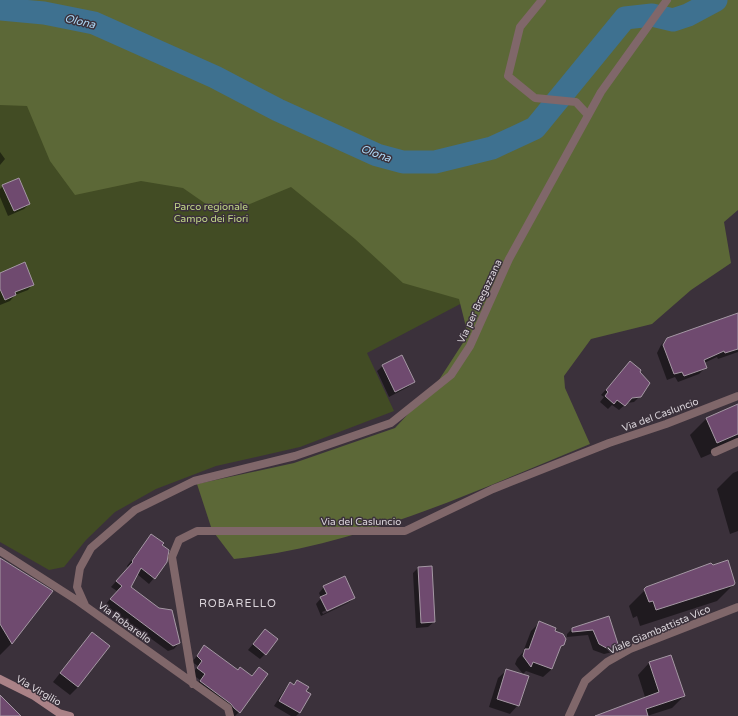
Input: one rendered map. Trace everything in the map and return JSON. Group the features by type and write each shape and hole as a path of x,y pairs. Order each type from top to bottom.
{"main road":[{"name":"Via Virgilio","path":"0,679 34,696 59,713 70,716"}],"street":[{"path":"542,0 520,27 508,76 535,98 576,102 588,115"},
{"name":"Via per Bregazzana","path":"85,605 77,587 80,568 91,548 135,510 194,481 295,456 391,423 451,375 470,346 509,258 600,92 667,0"},
{"name":"Via del Casluncio","path":"194,684 172,557 179,540 197,531 405,531 493,489 609,443 666,424 738,396"},
{"path":"715,452 738,442"},
{"name":"Via Robarello","path":"0,551 85,605 228,708 230,716"},
{"name":"Viale Giambattista Vico","path":"568,716 585,681 607,662 630,650 738,607"}],"green space":[{"name":"Parco regionale Campo dei Fiori","path":"0,0 485,291 367,353 394,411 300,447 216,466 156,489 115,512 86,540 64,567 49,570 0,542"},
{"path":"0,0 738,0 738,210 724,222 731,263 691,290 652,324 591,339 564,376 565,388 590,444 460,498 371,529 326,542 280,552 234,559 212,530 197,484 294,463 395,428 437,383 468,335 459,299 403,283 355,239 291,187 240,208 206,204 183,188 141,181 75,195 50,161 27,106 0,105"}],"building":[{"path":"19,178 30,204 14,211 2,185"},
{"path":"25,262 34,285 15,292 16,295 5,300 0,289 0,273"},
{"path":"738,313 738,349 725,353 724,351 704,360 707,368 684,376 682,372 674,374 663,345 667,338"},
{"path":"402,355 415,382 395,392 382,365"},
{"path":"630,361 641,370 640,372 650,383 641,397 632,398 625,406 617,400 614,404 605,396 608,392 606,390"},
{"path":"738,404 738,434 717,443 706,418"},
{"path":"151,534 164,543 162,545 169,550 167,562 155,579 141,568 131,587 159,608 172,610 180,643 173,646 110,599 122,586 116,581 133,562 132,561"},
{"path":"0,558 53,591 12,644 0,624"},
{"path":"728,560 735,583 734,585 656,610 653,601 649,602 644,589 646,587 711,563 713,565"},
{"path":"432,566 435,622 421,623 418,567"},
{"path":"345,576 355,598 327,611 320,597 327,594 323,586"},
{"path":"609,616 619,647 610,650 599,644 593,630 572,632 572,628"},
{"path":"539,621 556,628 555,631 563,634 566,639 564,645 561,646 552,669 533,662 531,667 523,656 525,649 529,649"},
{"path":"265,629 278,639 266,655 253,644"},
{"path":"92,632 110,646 78,687 60,673"},
{"path":"204,645 238,670 240,667 252,676 259,667 268,674 240,713 231,704 200,681 205,674 197,668 202,661 197,656"},
{"path":"671,655 685,696 646,709 648,716 595,716 659,692 649,662"},
{"path":"506,669 529,676 519,706 497,699"},
{"path":"297,680 309,687 306,691 311,694 300,713 279,701 290,682 294,685"},
{"path":"0,695 21,716 0,716"}],"waterway":[{"name":"Olona","path":"0,9 44,13 94,23 215,77 278,110 377,155 403,162 435,162 492,148 535,128 625,18 652,15 673,20 688,15 716,0"}],"district":[{"name":"ROBARELLO","path":"238,603"}]}
